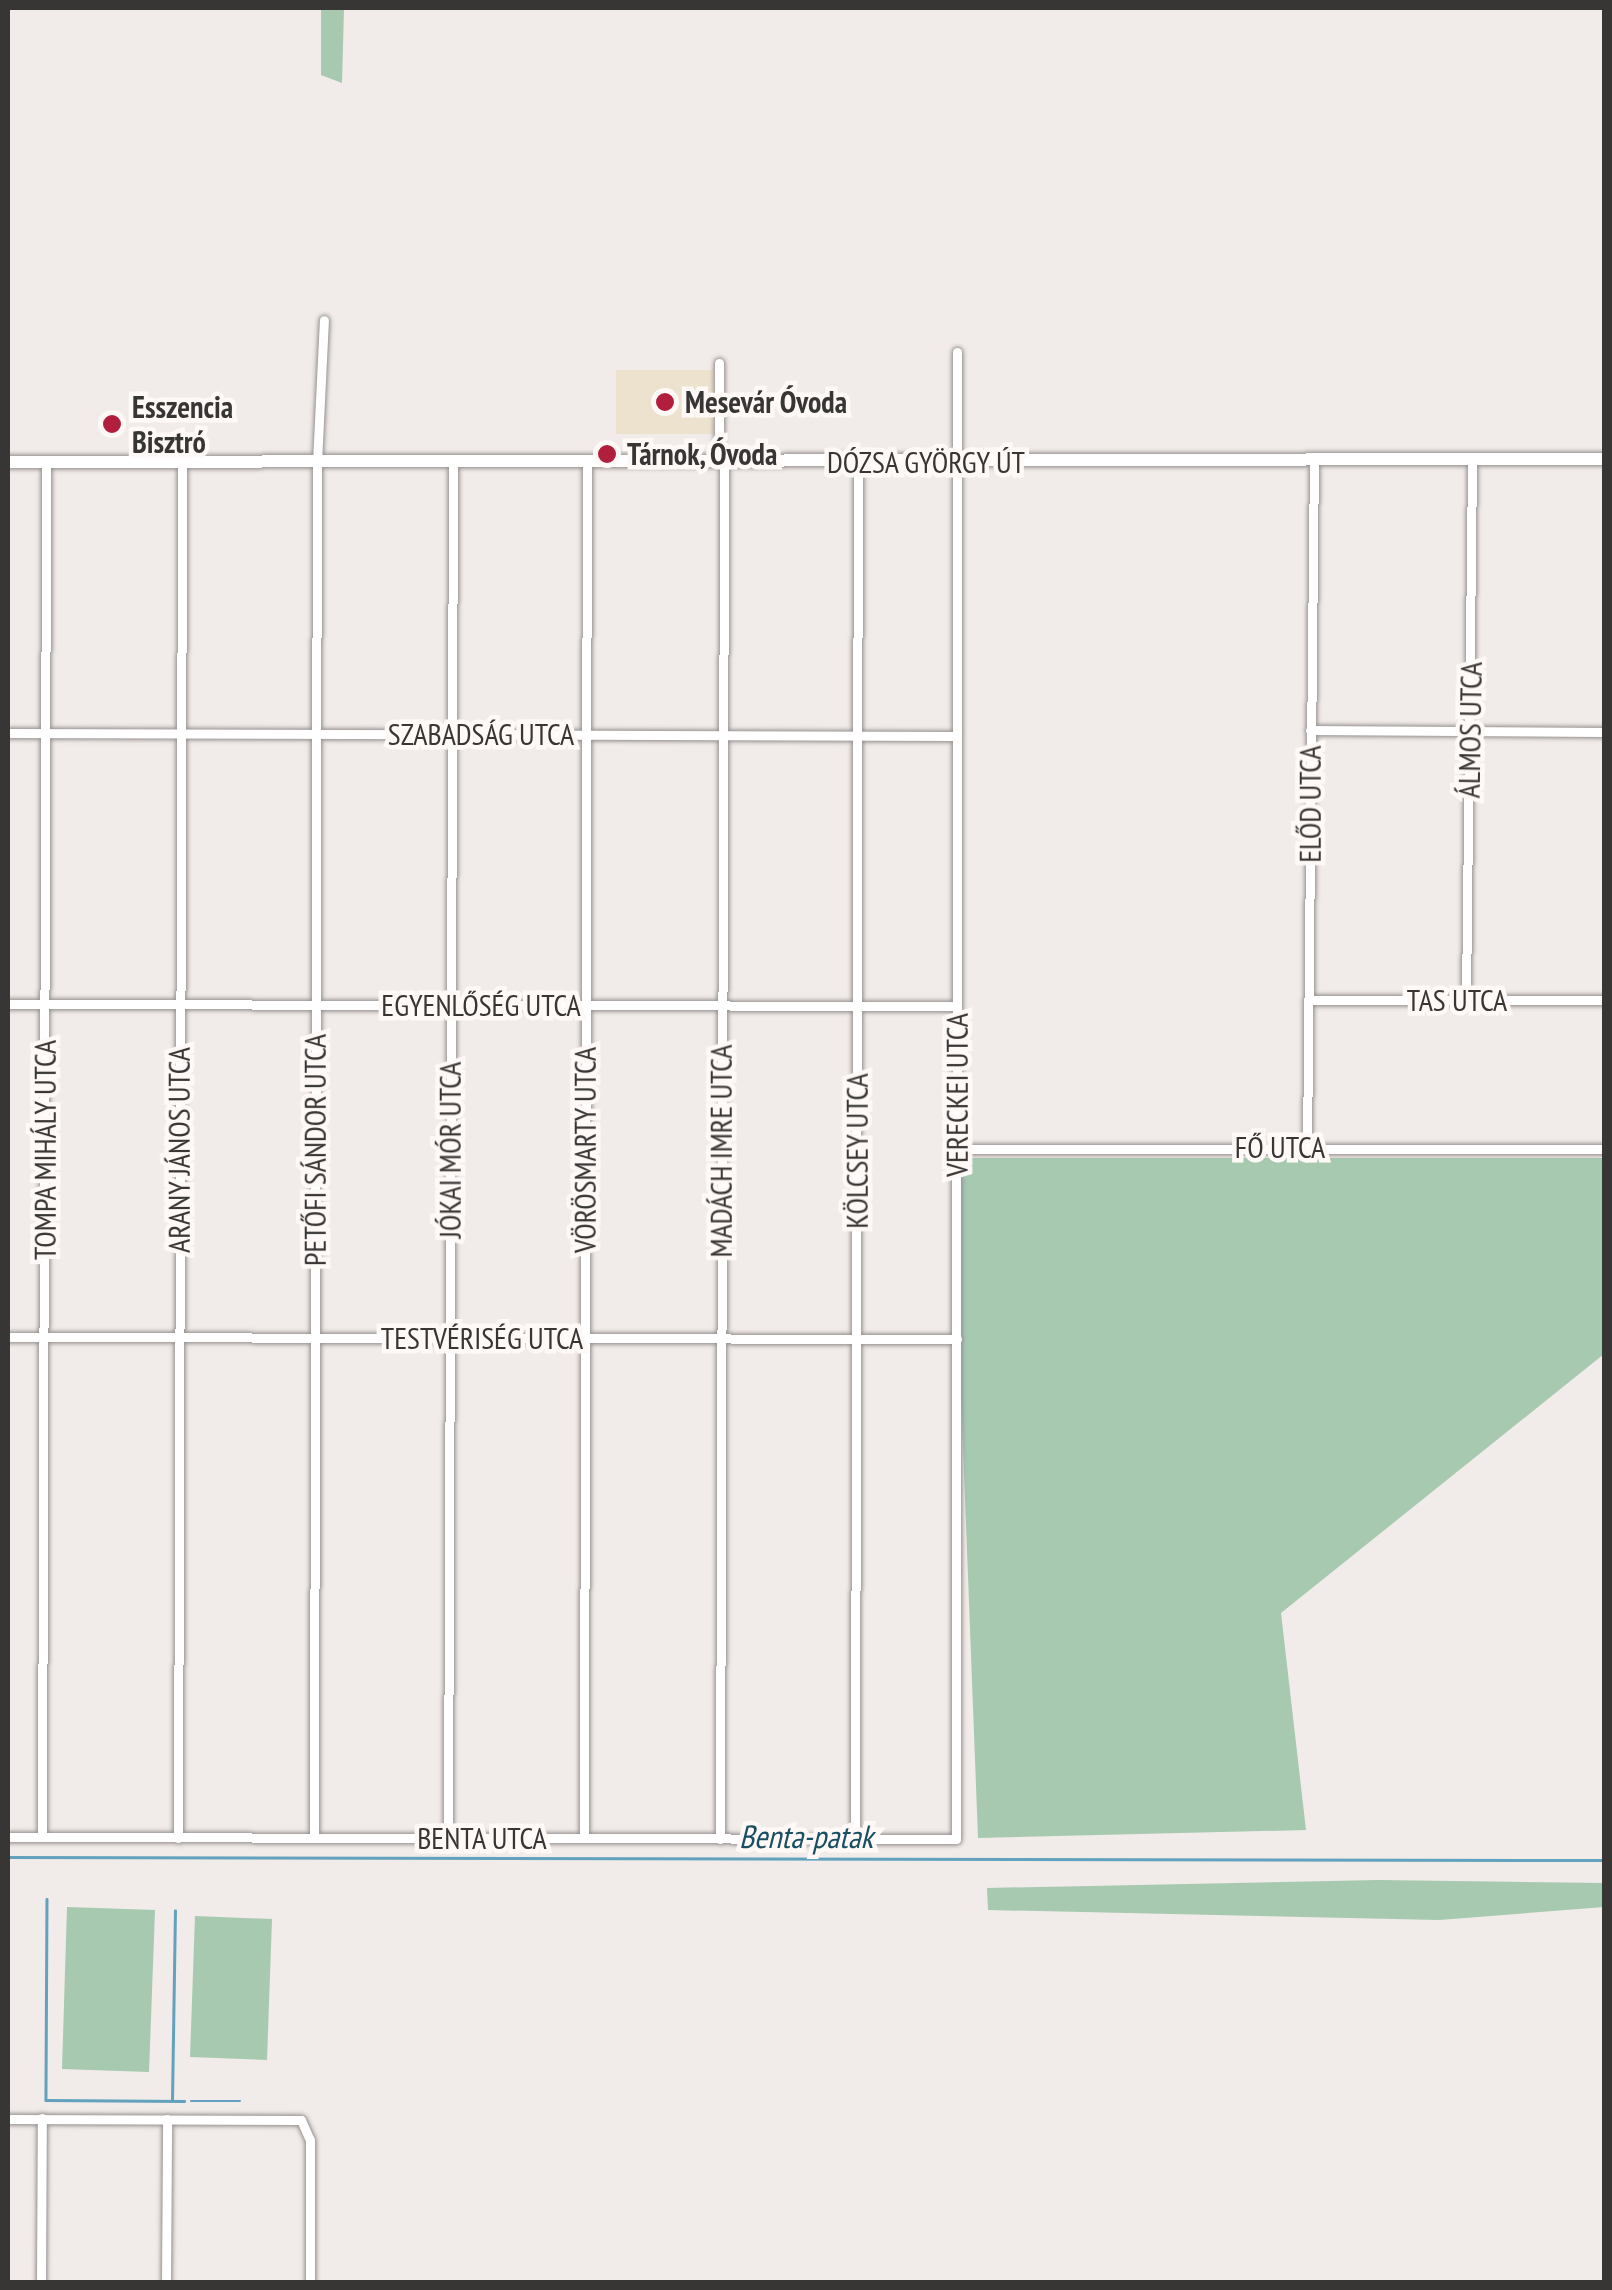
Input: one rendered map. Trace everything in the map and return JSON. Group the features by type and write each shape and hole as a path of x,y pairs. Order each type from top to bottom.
{"street":[{"name":"PETŐFI SÁNDOR UTCA","path":"314,1838 316,462 324,320"},
{"name":"VERECKEI UTCA","path":"956,1839 954,1006 958,352"},
{"name":"MADÁCH IMRE UTCA","path":"719,363 720,1839"},
{"name":"DÓZSA GYÖRGY ÚT","path":"8,462 1604,459"},
{"name":"ÁLMOS UTCA","path":"1466,1000 1472,460"},
{"name":"ELŐD UTCA","path":"1307,1147 1314,461"},
{"name":"TOMPA MIHÁLY UTCA","path":"42,1837 46,462"},
{"name":"JÓKAI MÓR UTCA","path":"448,1838 452,462"},
{"name":"VÖRÖSMARTY UTCA","path":"584,1838 587,462"},
{"name":"KÖLCSEY UTCA","path":"854,1840 858,462"},
{"name":"ARANY JÁNOS UTCA","path":"178,1838 182,463"},
{"path":"1310,730 1604,732"},
{"name":"SZABADSÁG UTCA","path":"8,733 956,736"},
{"name":"TAS UTCA","path":"1309,1000 1604,1000"},
{"name":"EGYENLŐSÉG UTCA","path":"8,1004 954,1006"},
{"name":"FŐ UTCA","path":"956,1149 1604,1150"},
{"name":"TESTVÉRISÉG UTCA","path":"8,1337 957,1339"},
{"name":"BENTA UTCA","path":"8,1837 956,1839"},
{"path":"41,2282 42,2118"},
{"path":"8,2119 301,2120 310,2140 310,2282"},
{"path":"166,2282 167,2119"}],"shaded area":[{"name":"Mesevár Óvoda","path":"616,370 713,370 713,434 616,434"}],"green space":[{"path":"321,8 344,8 342,83 321,75"},
{"path":"952,1158 1604,1158 1604,1354 1281,1613 1306,1830 978,1838"},
{"path":"1378,1880 1604,1883 1604,1907 1439,1920 988,1910 987,1888"},
{"path":"67,1907 155,1910 149,2072 62,2069"},
{"path":"195,1916 272,1919 267,2060 190,2057"}],"waterway":[{"name":"Benta-patak","path":"8,1857 1604,1860"},
{"path":"47,1899 46,2100 184,2101"},
{"path":"172,2100 175,1911"},
{"path":"191,2101 240,2101"}],"place":[{"name":"Mesevár Óvoda","path":"665,402"},
{"name":"Esszencia Bisztró","path":"112,424"},
{"name":"Tárnok, Óvoda","path":"607,454"}]}
